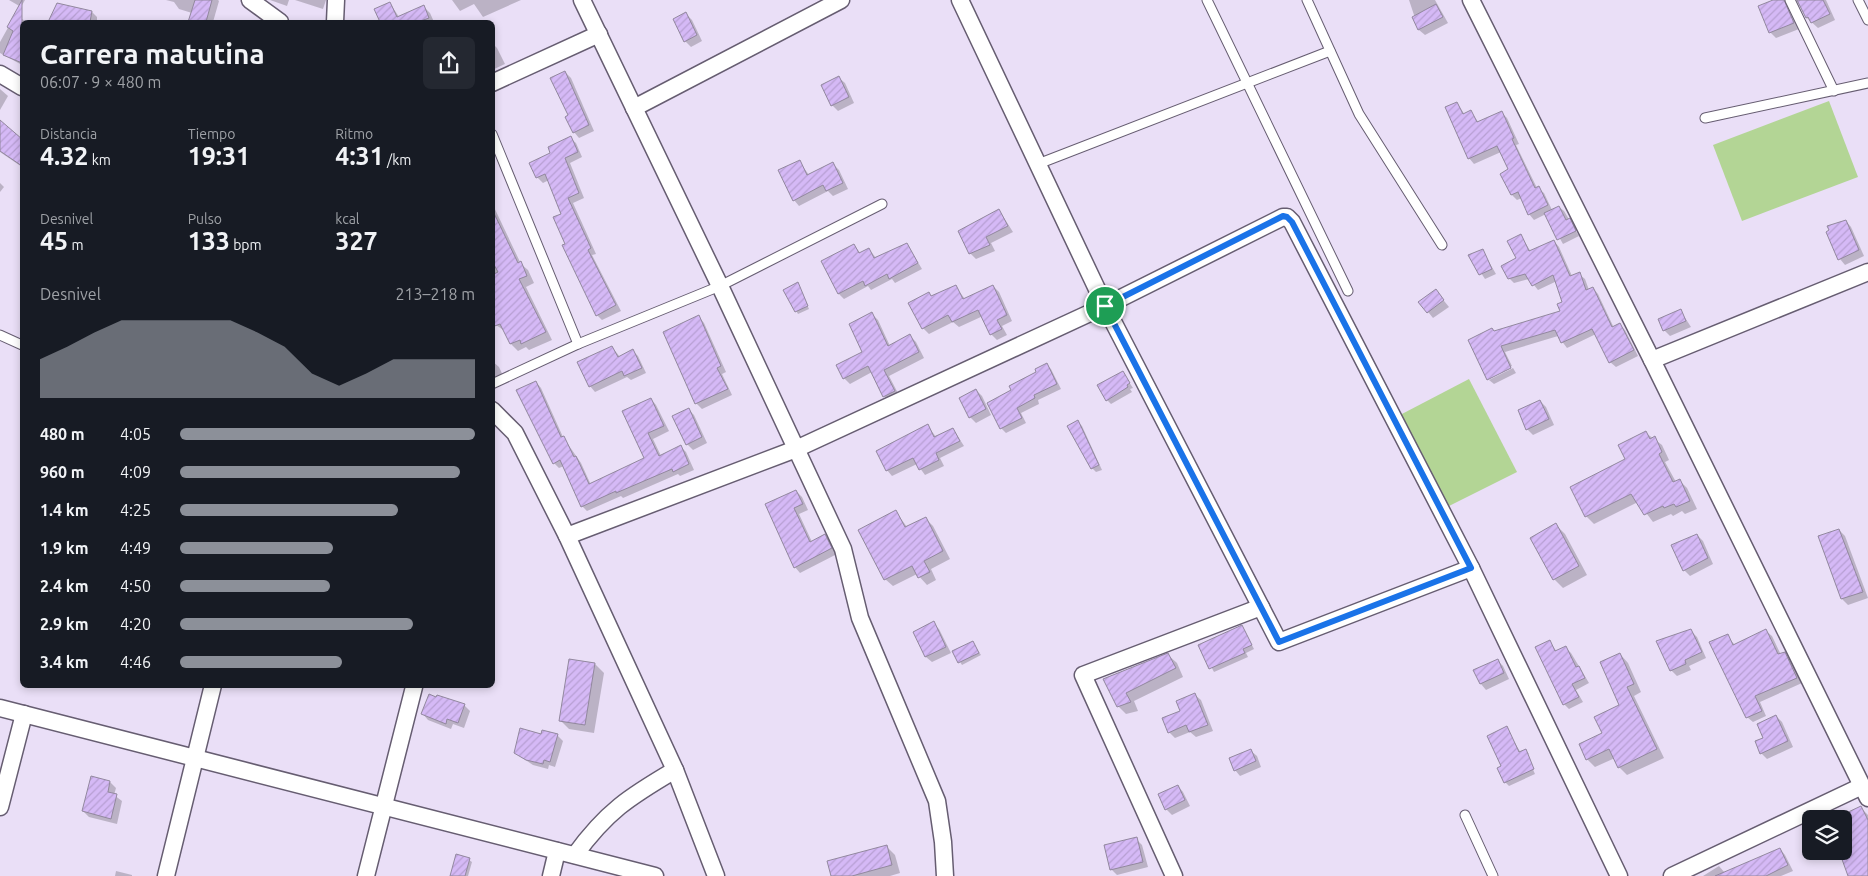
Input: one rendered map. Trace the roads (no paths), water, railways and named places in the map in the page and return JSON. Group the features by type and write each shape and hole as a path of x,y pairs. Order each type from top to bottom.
{"street":[{"path":"250,0 277,20"},
{"path":"335,20 336,0"},
{"path":"582,0 720,286 843,549 860,618 935,796 944,842 945,876"},
{"path":"634,108 841,0"},
{"path":"960,0 1105,306 1279,642 1471,568"},
{"path":"1470,0 1652,360 1865,792 1672,876"},
{"path":"495,82 599,34"},
{"path":"0,74 20,86"},
{"path":"567,536 796,449 1105,306 1283,216 1287,217 1292,222 1471,568 1619,876"},
{"path":"1652,360 1868,272"},
{"path":"495,413 511,428 522,445 567,536 675,770 716,876"},
{"path":"1174,876 1083,674 1261,608"},
{"path":"166,876 212,688"},
{"path":"366,876 414,688"},
{"path":"0,708 656,876"},
{"path":"0,807 24,714"},
{"path":"575,855 595,827 612,810 640,790 675,770"},
{"path":"551,876 557,851"}],"lane":[{"path":"1207,0 1348,291"},
{"path":"1307,0 1359,114 1442,245"},
{"path":"1790,0 1834,91"},
{"path":"1858,0 1868,20"},
{"path":"1038,164 1330,51"},
{"path":"1705,118 1868,84"},
{"path":"495,141 578,344"},
{"path":"495,383 578,344 720,286 882,204"},
{"path":"0,335 20,344"},
{"path":"1464,816 1493,876"}]}
